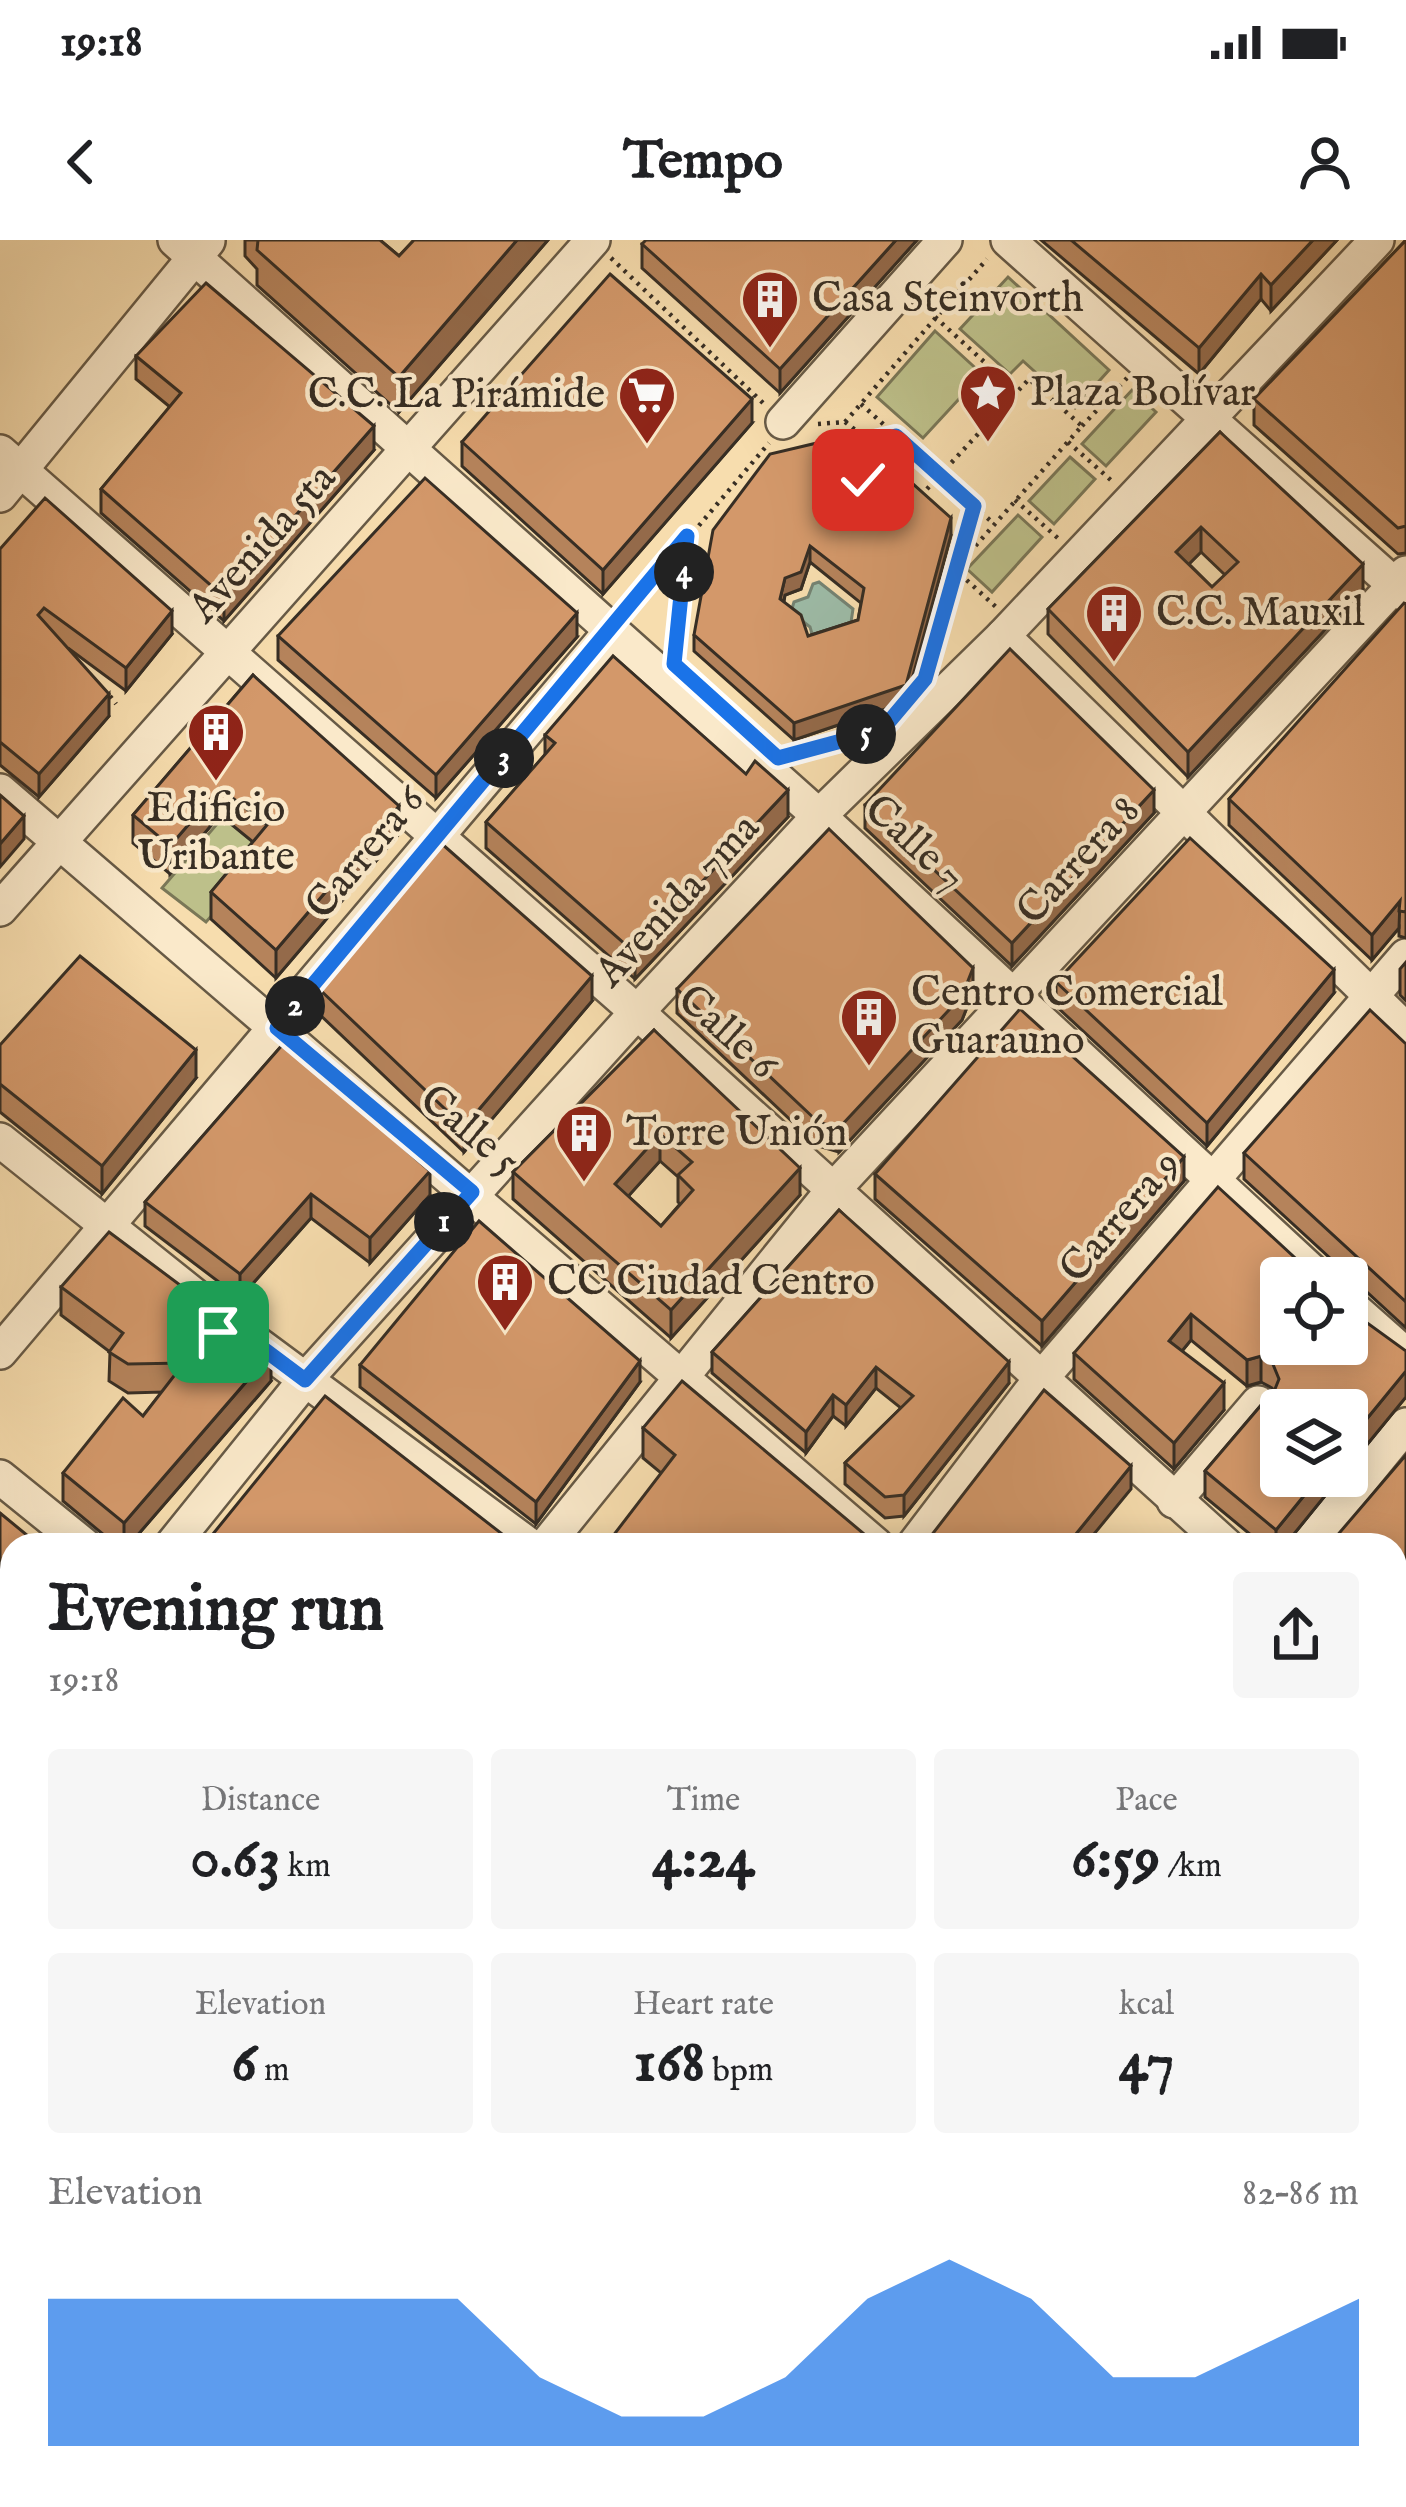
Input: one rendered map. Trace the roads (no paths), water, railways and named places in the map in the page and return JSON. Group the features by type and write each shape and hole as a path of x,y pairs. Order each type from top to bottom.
{"street":[{"name":"Avenida 5ta","path":"0,909 593,240"},
{"path":"780,431 945,240"},
{"name":"Avenida 7ma","path":"182,1533 305,1380 637,1012 992,629 1377,240"},
{"path":"7,472 192,245"},
{"name":"Calle 7","path":"192,245 1294,1257"},
{"path":"1002,245 1402,584"},
{"name":"Calle 6","path":"7,472 439,836 1212,1533"},
{"name":"Carrera 8","path":"555,1533 833,1190 1402,584"},
{"path":"992,629 1406,1030"},
{"name":"Carrera 6","path":"0,1352 612,630"},
{"name":"Calle 5","path":"0,791 472,1192 861,1533"},
{"name":"Carrera 9","path":"923,1533 1040,1381 1406,956"},
{"path":"0,1139 221,1326 305,1380 513,1533"},
{"path":"1368,1321 1406,1354"},
{"path":"1174,1501 1258,1403"},
{"path":"1317,1533 1406,1425"},
{"path":"0,1477 69,1533"},
{"path":"0,1507 32,1533"}],"place":[{"name":"Casa Steinvorth","path":"770,350"},
{"name":"Plaza Bolívar","path":"988,444"},
{"name":"C.C. La Pirámide","path":"647,446"},
{"name":"C.C. Mauxil","path":"1114,664"},
{"name":"Edificio Uribante","path":"216,783"},
{"name":"Centro Comercial Guarauno","path":"869,1068"},
{"name":"Torre Unión","path":"584,1184"},
{"name":"CC Ciudad Centro","path":"505,1333"}]}
